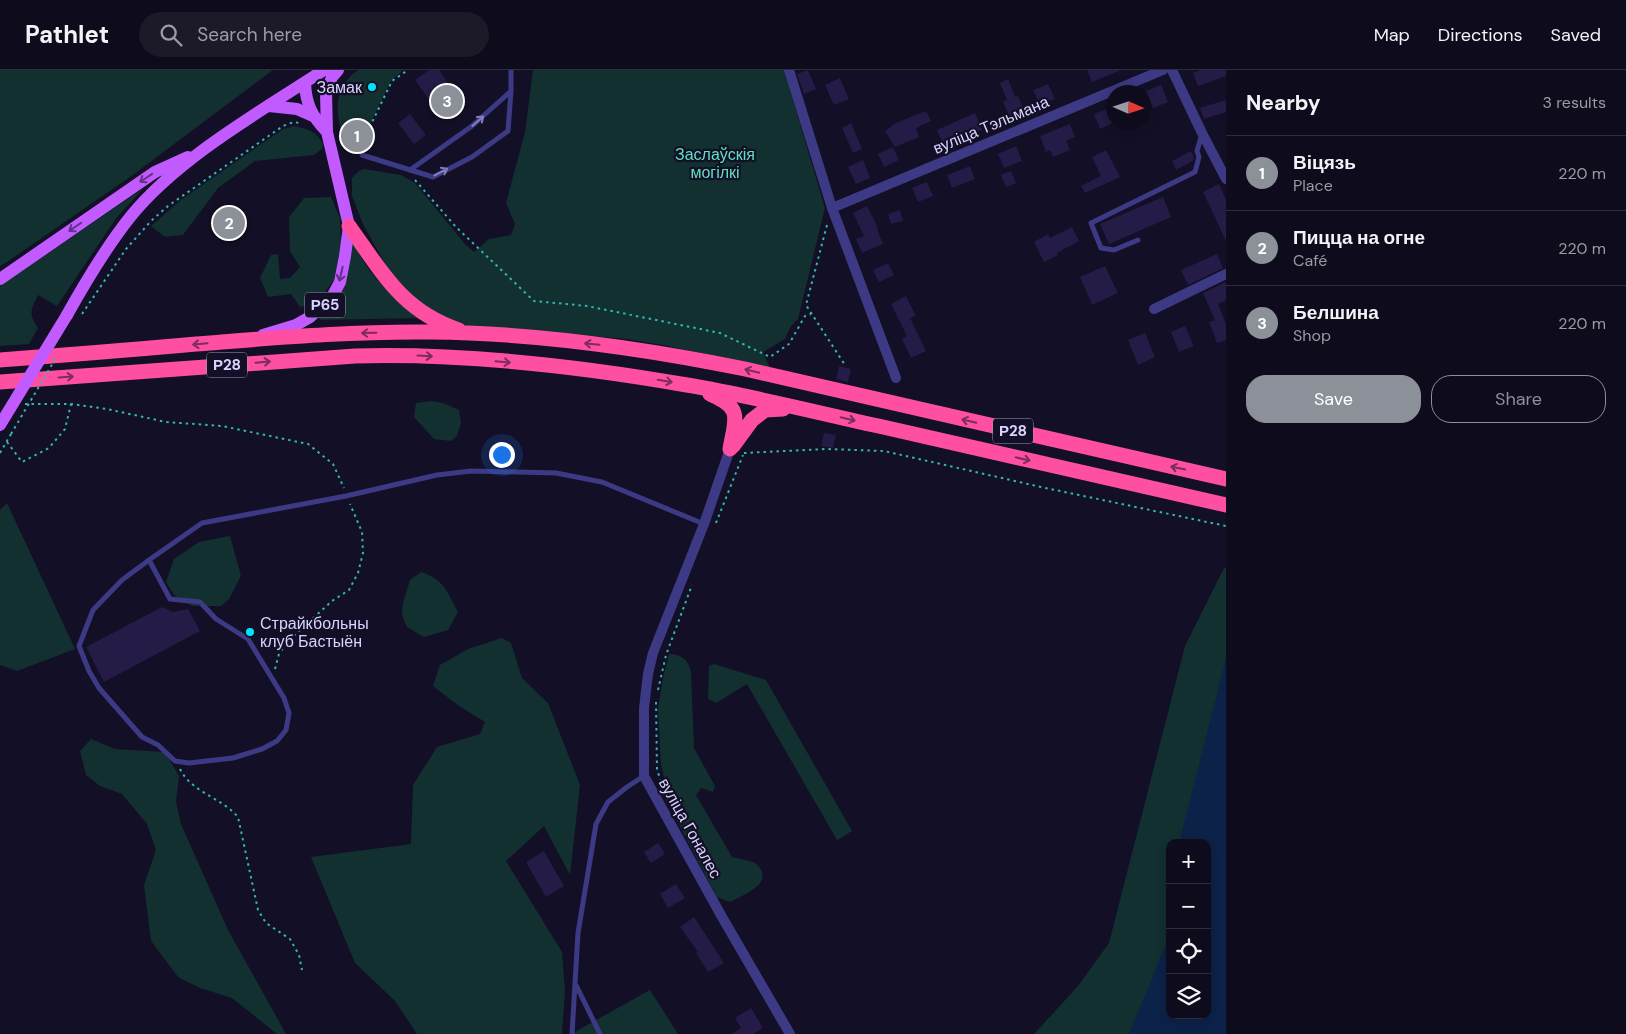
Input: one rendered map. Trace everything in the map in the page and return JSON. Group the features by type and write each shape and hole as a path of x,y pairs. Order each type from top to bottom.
{"highway":[{"name":"Р65","path":"349,226 390,284 409,302 425,314 470,334"},
{"name":"Р28","path":"0,360 352,333 430,332 608,345 681,356 745,369 1226,479"},
{"name":"Р28","path":"0,382 309,358 396,355 557,366 688,385 800,408 1226,505"},
{"path":"688,385 724,399 733,407 735,417 730,450"},
{"path":"730,450 752,420 765,410 800,408"}],"main road":[{"path":"0,425 109,246 131,216 169,179 206,148 324,70"},
{"path":"305,82 326,93 332,77 338,70"},
{"name":"Р65","path":"305,82 308,120 327,132"},
{"name":"Р65","path":"249,340 296,325 332,297 340,282 349,226 327,132 326,93"},
{"path":"269,106 297,109 308,120"},
{"path":"0,279 155,172 206,148"}],"street":[{"path":"789,70 832,208 896,378"},
{"name":"вуліца Тэльмана","path":"832,208 1163,70"},
{"path":"1172,70 1226,179"},
{"path":"1154,309 1226,274"},
{"name":"вуліца Гоналес","path":"730,450 704,524 656,646 648,674 644,708 644,776 722,917 790,1034"}],"lane":[{"path":"362,155 410,172 433,177 472,157 508,132 511,70"},
{"path":"410,172 472,126 511,91"},
{"path":"1138,240 1114,250 1101,248 1091,223 1196,172 1202,133"},
{"path":"149,560 170,599 200,602 216,619 248,639 284,698 289,713 286,730 277,741 262,749 233,758 189,763 175,761 158,745 142,737 99,688 89,671 79,646 93,610 122,580 149,560 202,523 346,496 437,475 471,471 556,473 602,482 704,524"},
{"path":"572,1034 578,933 596,824 608,802 626,787 644,776"},
{"path":"575,982 592,1021 600,1034"}],"path":[{"path":"362,155 359,148 392,81 408,70"},
{"path":"81,316 126,249 168,206 283,126 308,120"},
{"path":"327,132 344,138 348,129 353,127 359,128 364,139"},
{"path":"410,172 456,227 534,300 587,306 720,333 770,357 789,344 805,316 812,314"},
{"path":"832,208 806,306 845,365"},
{"path":"0,453 61,350"},
{"path":"18,404 71,404 107,409 166,422 222,426 308,444 334,464 362,532 363,553 358,573 349,590 332,601 288,641 279,654 275,670 277,686"},
{"path":"7,442 22,462 49,448 66,428 71,404"},
{"path":"716,524 744,453 826,449 884,451 1059,491 1226,526"},
{"path":"657,693 659,678 666,655 695,578"},
{"path":"656,700 657,770 665,794 657,798"},
{"path":"175,761 185,779 231,810 238,817 258,910 266,923 290,939 299,955 302,970"}],"green space":[{"path":"0,70 273,70 130,177 0,266"},
{"path":"358,70 403,70 391,81 365,134 360,125 356,124 341,133 338,114 339,98 345,84"},
{"name":"Заслаўскія могілкі","path":"533,70 784,70 825,208 798,319 791,326 785,339 763,352 770,368 627,339 460,325 421,307 389,271 363,224 352,196 352,178 364,169 401,175 415,183 465,244 474,252 489,239 511,235 515,224 506,203 525,132"},
{"path":"294,126 315,133 323,144 322,149 314,155 255,161 218,188 183,235 165,237 151,226 182,199 283,129"},
{"path":"144,188 117,217 57,306 38,295 32,315 38,328 29,344 0,346 0,286"},
{"path":"331,197 340,218 341,244 334,280 317,303 300,307 291,294 268,297 260,278 271,255 278,254 280,279 290,278 300,267 290,251 289,217 304,198"},
{"path":"352,241 359,255 382,285 424,318 320,320 319,317 334,303"},
{"path":"432,401 443,403 459,410 461,423 457,436 451,441 434,439 414,417 416,403"},
{"path":"7,503 75,649 17,671 0,665 0,510"},
{"path":"230,536 241,576 229,599 221,606 192,606 174,595 166,582 174,559 199,542"},
{"path":"1224,568 1226,568 1226,1034 1034,1034 1078,986 1109,943 1185,646"},
{"path":"421,572 429,575 444,587 458,612 448,630 424,637 407,627 402,615 403,603 410,580"},
{"path":"502,638 511,643 522,678 548,703 580,785 570,875 544,826 506,861 562,952 565,991 562,1034 417,1034 395,1001 355,963 311,857 411,844 413,785 437,747 480,734 485,722 459,706 433,686 440,665 468,649"},
{"path":"669,654 681,657 690,668 694,748 715,786 713,792 701,788 696,795 732,857 755,863 762,872 761,882 757,887 730,902 717,897 665,798 668,795 661,764 658,709"},
{"path":"714,664 766,680 852,831 837,840 747,684 716,703 708,699 709,666"},
{"path":"91,739 115,749 165,752 179,776 176,802 181,824 228,930 286,1034 277,1034 232,998 200,988 178,977 151,941 144,885 156,850 147,824 122,794 100,786 86,775 80,751"},
{"path":"650,990 678,1034 571,1034"}],"water":[{"path":"1226,658 1226,1034 1129,1034 1166,944 1166,1019 1211,1019 1211,839 1180,839"}],"building":[{"path":"429,70 439,70 456,94 435,108 415,80"},
{"path":"808,70 816,89 804,94 797,74"},
{"path":"1087,70 1121,70 1092,82"},
{"path":"1201,70 1226,70 1226,76 1198,86 1193,73"},
{"path":"840,78 849,99 834,105 825,85"},
{"path":"1008,79 1015,97 1018,96 1024,111 1010,118 1003,102 1007,100 1000,83"},
{"path":"1048,84 1055,99 1040,105 1033,90"},
{"path":"1161,85 1168,102 1153,108 1151,89"},
{"path":"1226,100 1226,112 1204,119 1200,108"},
{"path":"1106,109 1106,126 1100,129 1094,114"},
{"path":"926,111 931,121 916,128 919,137 895,147 885,131 896,123"},
{"path":"975,113 982,130 943,144 937,130"},
{"path":"410,114 426,135 414,144 398,123"},
{"path":"851,123 862,149 853,153 842,128"},
{"path":"1070,124 1075,137 1066,141 1070,150 1053,157 1050,150 1046,152 1040,136"},
{"path":"1016,146 1022,161 1004,168 998,154"},
{"path":"893,147 899,160 884,167 878,154"},
{"path":"1106,150 1120,177 1085,193 1081,186 1101,176 1092,157"},
{"path":"1191,151 1194,157 1193,161 1176,170 1172,161"},
{"path":"863,160 870,178 856,184 848,167"},
{"path":"970,166 975,179 952,188 947,175"},
{"path":"1011,171 1016,183 1006,187 1001,175"},
{"path":"927,182 933,196 918,202 912,188"},
{"path":"1219,184 1226,200 1226,241 1203,192"},
{"path":"1163,197 1171,217 1109,244 1100,224"},
{"path":"867,206 878,228 883,244 862,253 856,239 864,236 853,213"},
{"path":"900,210 903,221 891,224 888,214"},
{"path":"239,214 241,232 222,234 220,215"},
{"path":"1072,227 1079,241 1044,262 1034,242 1048,234 1050,238"},
{"path":"1217,254 1223,268 1188,285 1181,270"},
{"path":"888,263 894,275 879,282 873,270"},
{"path":"1105,266 1118,293 1092,305 1080,277"},
{"path":"1226,282 1226,300 1218,304 1226,324 1226,340 1217,343 1209,322 1215,320 1203,293"},
{"path":"906,296 916,316 910,318 926,351 911,358 902,339 907,336 891,304"},
{"path":"1185,326 1194,346 1179,352 1171,332"},
{"path":"1145,333 1155,357 1138,365 1128,340"},
{"path":"839,366 851,369 848,382 836,379"},
{"path":"824,433 836,435 833,448 821,446"},
{"path":"162,607 173,612 188,609 200,631 104,682 86,647"},
{"path":"658,843 665,854 651,863 644,852"},
{"path":"544,851 564,886 546,897 526,862"},
{"path":"676,884 685,898 668,908 660,894"},
{"path":"694,917 724,963 708,972 696,953 698,952 680,927"},
{"path":"751,1008 763,1028 753,1034 731,1034 741,1028 735,1018"}],"place":[{"name":"Замак","path":"372,87"},
{"name":"Белшина","path":"447,101"},
{"name":"Віцязь","path":"357,136"},
{"name":"Пицца на огне","path":"229,223"},
{"name":"Страйкбольны клуб Бастыён","path":"250,632"}]}
